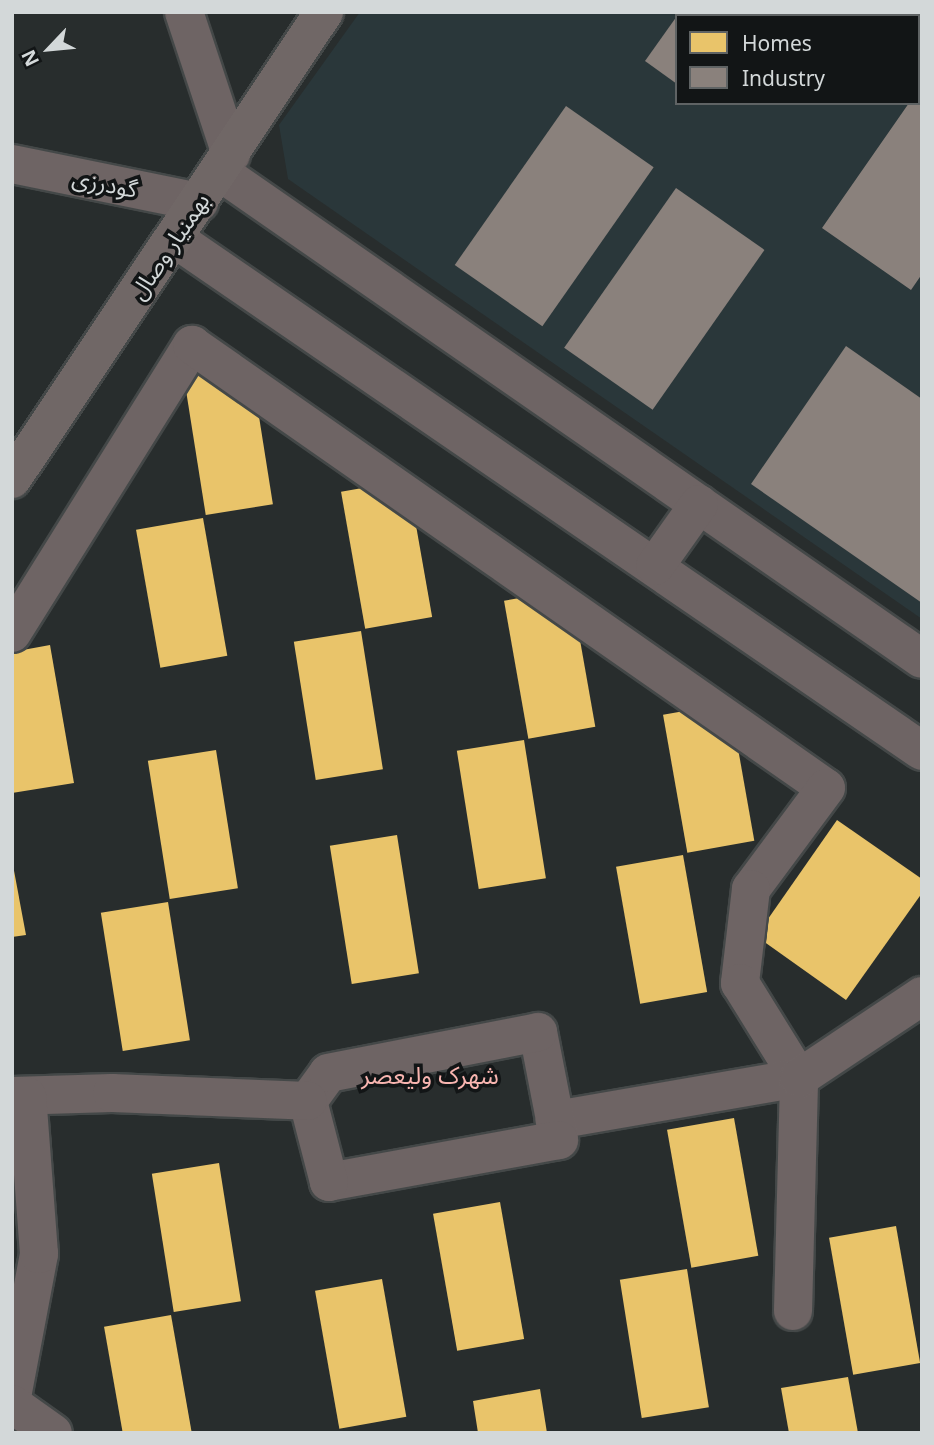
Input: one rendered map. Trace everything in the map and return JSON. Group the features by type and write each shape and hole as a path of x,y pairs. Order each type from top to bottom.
{"main road":[{"name":"بهمنیار وصال","path":"12,479 324,12"}],"street":[{"path":"184,12 216,176 922,659"},
{"name":"گودرزی","path":"12,164 216,176"},
{"path":"174,238 922,751"},
{"path":"12,632 192,345 826,788 751,889 740,983 799,1078 793,1311"},
{"path":"654,566 699,504"},
{"path":"555,1120 799,1078 922,996"},
{"path":"538,1032 559,1140 329,1182 308,1101 328,1073 538,1032"},
{"path":"12,1397 39,1254 20,1096 112,1093 308,1101"},
{"path":"12,1404 53,1433"}],"shaded area":[{"path":"360,12 922,12 922,619 288,179 279,125"}],"building: Homes":[{"path":"251,366 273,504 206,515 184,377"},
{"path":"408,480 432,617 365,629 341,492"},
{"path":"203,518 227,656 160,668 136,530"},
{"path":"571,589 595,727 528,739 504,601"},
{"path":"361,631 383,769 316,780 294,642"},
{"path":"50,645 74,783 12,793 12,652"},
{"path":"730,703 754,841 687,853 663,715"},
{"path":"524,740 546,878 479,889 457,751"},
{"path":"216,750 238,888 170,899 148,761"},
{"path":"837,820 922,879 922,893 846,1000 756,936"},
{"path":"397,835 419,973 352,984 330,846"},
{"path":"683,855 707,992 640,1004 616,867"},
{"path":"12,860 26,935 12,937"},
{"path":"168,902 190,1040 123,1051 101,913"},
{"path":"734,1118 758,1256 691,1268 667,1130"},
{"path":"219,1163 241,1301 174,1312 152,1174"},
{"path":"500,1202 524,1339 457,1351 433,1214"},
{"path":"896,1226 920,1363 853,1375 829,1238"},
{"path":"687,1269 709,1407 642,1418 620,1280"},
{"path":"382,1279 406,1417 339,1429 315,1291"},
{"path":"171,1315 192,1433 123,1433 104,1327"},
{"path":"848,1377 858,1433 789,1433 781,1388"},
{"path":"540,1389 547,1433 478,1433 473,1401"}],"building: Industry":[{"path":"680,12 777,12 727,14 678,14"},
{"path":"675,19 675,83 645,61"},
{"path":"922,85 922,274 911,290 822,228 908,105 920,105"},
{"path":"566,106 654,167 542,326 455,265"},
{"path":"676,188 764,250 653,410 564,348"},
{"path":"846,346 922,399 922,603 751,484"}],"district":[{"name":"شهرک ولیعصر","path":"430,1075"}]}
